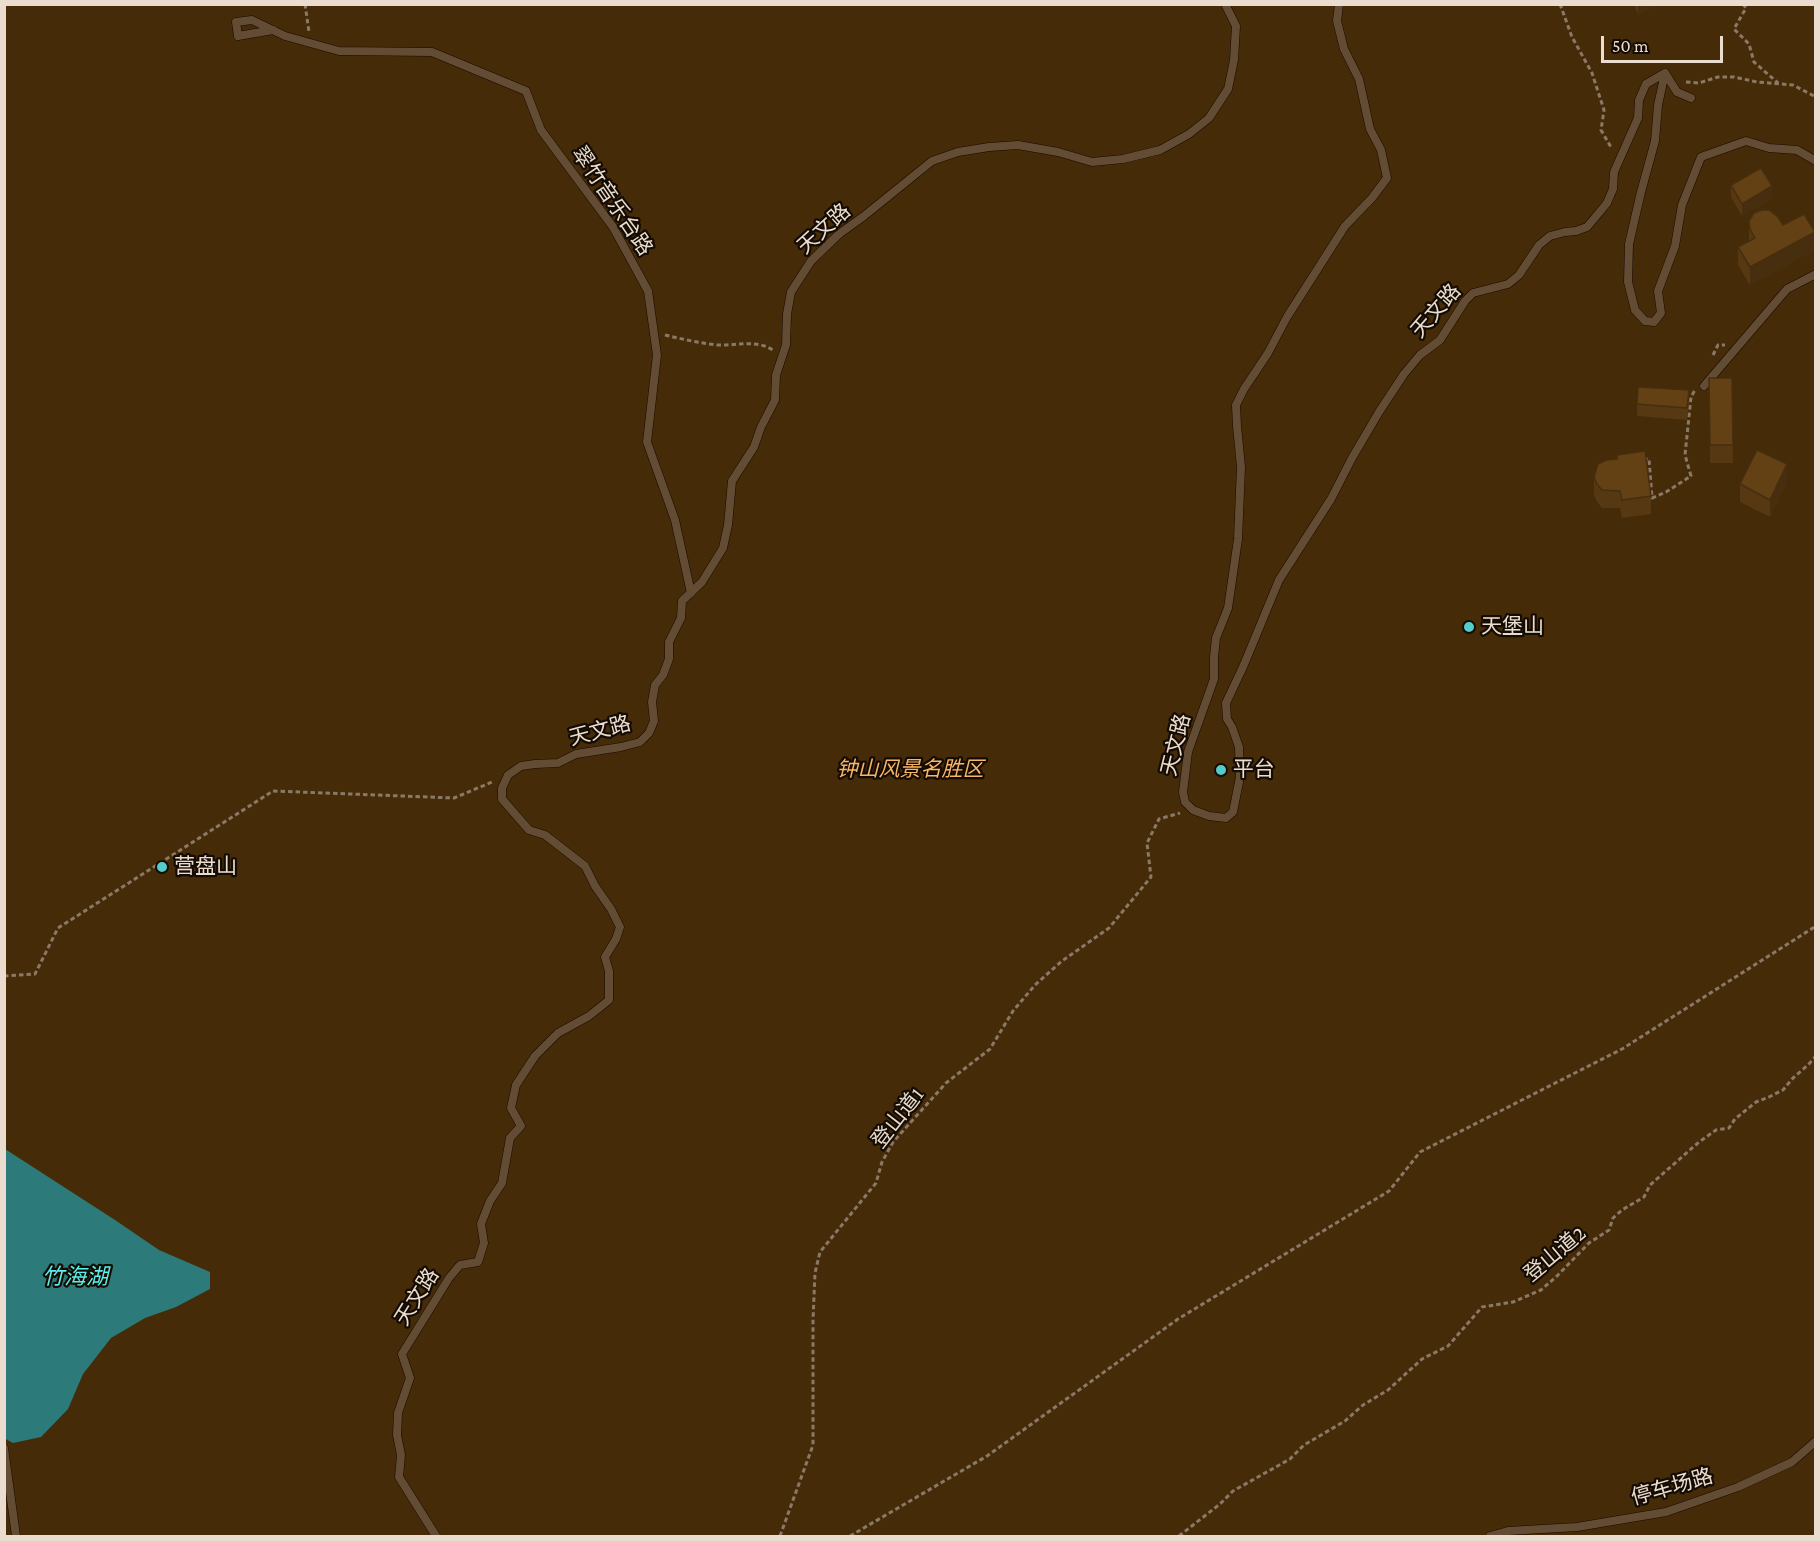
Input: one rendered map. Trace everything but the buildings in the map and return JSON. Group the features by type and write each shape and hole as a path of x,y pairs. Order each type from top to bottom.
{"lane":[{"name":"天文路","path":"436,1536 399,1476 401,1455 397,1435 398,1413 410,1378 402,1354 449,1278 460,1265 478,1262 484,1243 482,1224 490,1201 502,1184 510,1138 521,1126 511,1108 516,1085 535,1056 558,1034 589,1016 609,1000 609,970 605,957 620,927 585,866 545,835 529,830 502,799 502,788 508,775 521,766 558,763 576,754 640,742 650,733 654,722 652,702 655,685 663,675 669,659 669,642 681,618 682,601 702,582 723,548 728,525 732,481 754,447 775,400 776,375 786,345 787,314 791,292 811,261 839,234 932,161 958,152 1018,145 1058,152 1092,162 1123,159 1161,150 1190,134 1209,118 1228,89 1234,60 1236,26 1225,4"},
{"name":"天文路","path":"1339,4 1337,21 1344,49 1359,79 1370,129 1381,150 1387,177 1372,198 1345,226 1287,317 1236,405 1241,467 1238,539 1228,608 1216,638 1214,679 1188,752 1183,792 1185,802 1193,810 1209,816 1226,818 1233,812 1240,777 1239,747 1227,718 1226,703 1279,580 1331,499 1378,412 1420,355 1440,340 1465,301 1473,293 1508,284 1519,275 1539,245 1550,236 1587,227 1607,203 1613,189 1614,172 1638,118 1639,100 1646,84 1665,73"},
{"name":"翠竹音乐台路","path":"273,30 285,36 339,51 432,52 526,91 541,130 613,227 648,291 657,355 647,442 675,520 691,593"},
{"path":"1665,73 1677,92 1691,98"},
{"path":"1665,73 1658,105 1655,141 1629,244 1628,282 1635,310 1645,321 1654,322 1661,313 1658,291 1674,246 1682,205 1701,157 1746,141 1769,148 1797,150 1815,161"},
{"path":"1704,386 1787,289 1815,274"},
{"name":"停车场路","path":"1490,1536 1508,1531 1577,1527 1666,1512 1738,1487 1792,1462 1815,1441"},
{"path":"4,1448 16,1536"}],"path":[{"path":"305,4 309,43"},
{"path":"1560,4 1572,38 1592,73 1604,110 1601,130 1618,161"},
{"path":"1743,4 1746,8 1734,29 1749,44 1754,62 1779,84"},
{"path":"1665,73 1682,81 1699,83 1718,77 1734,77 1793,86 1815,97"},
{"path":"654,334 718,345 748,343 767,346 783,355"},
{"path":"1641,458 1649,459 1652,498 1691,476 1685,455"},
{"path":"4,976 36,974 58,928 273,791 454,798 508,775"},
{"name":"登山道1","path":"780,1536 813,1445 813,1320 815,1273 820,1252 876,1183 882,1162 893,1142 946,1083 990,1049 1012,1011 1035,985 1062,961 1108,928 1151,877 1147,843 1159,819 1193,810"},
{"path":"850,1536 987,1456 1178,1319 1389,1191 1420,1152 1622,1049 1815,926"},
{"name":"登山道2","path":"1179,1536 1233,1491 1290,1459 1304,1445 1346,1421 1363,1405 1388,1390 1422,1359 1448,1346 1482,1307 1512,1302 1541,1290 1589,1243 1609,1230 1613,1218 1644,1197 1650,1185 1699,1142 1716,1130 1729,1128 1735,1119 1756,1102 1782,1090 1815,1056"}],"green space":[{"name":"钟山风景名胜区","path":"5,5 1815,5 1815,1536 5,1536"}],"water":[{"name":"竹海湖","path":"5,1149 159,1250 210,1272 210,1289 176,1307 145,1318 111,1338 83,1374 68,1409 41,1437 13,1443 4,1438"}],"place":[{"name":"天堡山","path":"1469,627"},
{"name":"平台","path":"1221,770"},
{"name":"营盘山","path":"162,867"}]}
